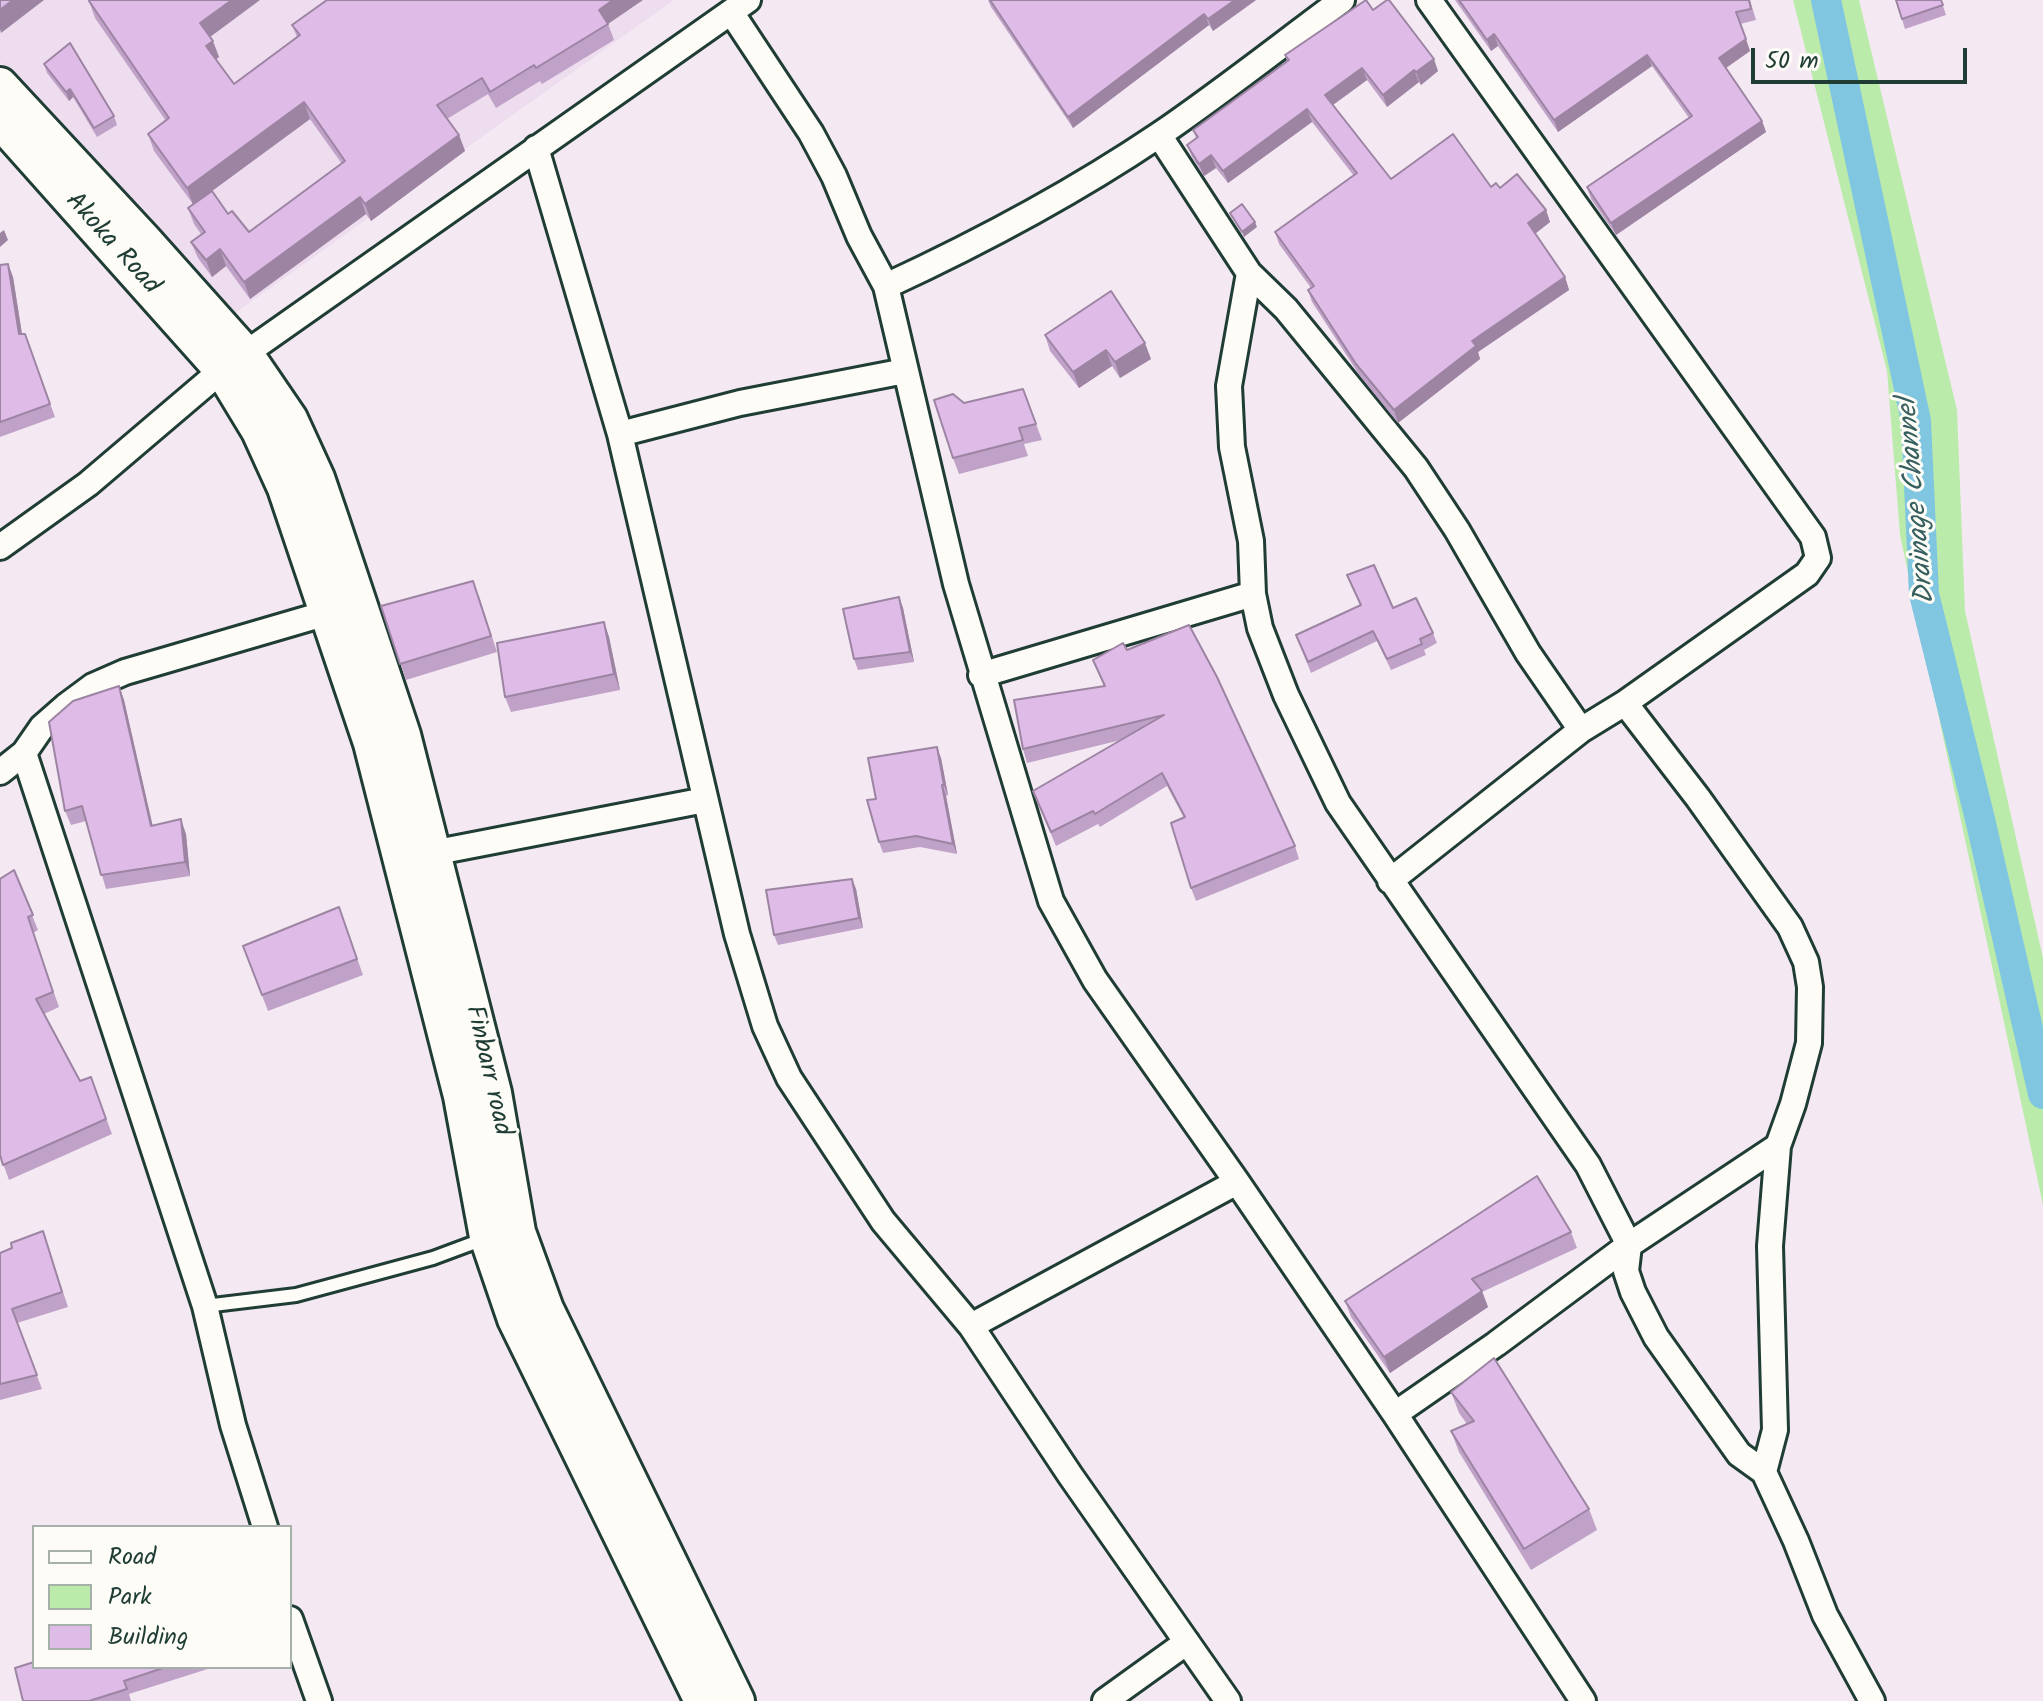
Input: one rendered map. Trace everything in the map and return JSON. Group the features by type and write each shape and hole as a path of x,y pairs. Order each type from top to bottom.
{"main road":[{"path":"0,85 234,362"},
{"name":"Akoka Road","path":"0,121 234,362"},
{"name":"Finbarr road","path":"234,362 290,419 317,478 377,653 403,735 494,1093 518,1232 546,1309 737,1701"},
{"name":"Finbarr road","path":"234,362 259,431 285,488 375,758 461,1096 487,1237 515,1319 702,1701"}],"street":[{"path":"886,286 966,249 1159,135 1342,0"},
{"path":"1390,881 1581,730 1625,703 1807,574 1818,558 1813,537 1429,0"},
{"path":"3,539 88,484 234,362 740,6 834,176 859,236 886,286 956,584 1051,901 1095,980 1395,1414 1583,1701"},
{"path":"1159,135 1249,273 1286,309 1416,468 1457,530 1528,653 1581,730"},
{"path":"536,148 620,434 737,934 765,1026 789,1078 883,1221 971,1326 1070,1475 1228,1701"},
{"path":"1249,273 1229,386 1232,447 1251,541 1253,594 1260,628 1286,695 1338,803 1588,1165 1629,1245 1626,1271 1656,1337 1739,1454 1764,1472 1825,1615 1872,1701"},
{"path":"620,434 740,403 905,371"},
{"path":"981,675 1253,594"},
{"path":"0,772 24,753 42,727 93,686 125,672 327,613"},
{"path":"1625,703 1698,798 1790,927 1806,962 1810,987 1809,1043 1778,1146 1770,1246 1775,1430 1764,1472"},
{"path":"24,753 205,1306 233,1425 264,1525"},
{"path":"432,853 705,800"},
{"path":"1395,1414 1629,1245 1778,1146"},
{"path":"971,1326 1237,1182"},
{"path":"292,1625 319,1701"},
{"path":"1105,1701 1187,1642"}],"lane":[{"path":"205,1306 296,1295 433,1258 487,1237"}],"shaded area":[{"path":"0,0 674,0 231,316 0,62"}],"green space":[{"path":"1793,0 1859,0 1957,410 1965,611 2043,958 2043,1205 1900,535 1887,371"}],"building":[{"path":"0,0 13,0 0,10"},
{"path":"90,0 232,0 200,23 213,41 206,46 234,84 300,35 292,25 327,0 613,0 599,10 608,24 536,68 534,65 490,92 482,78 437,105 459,135 365,204 360,197 244,282 220,249 206,260 191,242 205,232 188,208 212,191 228,214 232,211 249,232 345,161 304,102 187,188 148,134 169,118"},
{"path":"990,0 1235,0 1208,19 1204,14 1068,117"},
{"path":"1366,0 1373,10 1389,0 1434,59 1416,72 1414,70 1383,95 1362,68 1325,95 1391,179 1453,134 1491,187 1496,183 1500,188 1517,174 1546,210 1528,223 1565,277 1472,341 1476,346 1394,410 1356,364 1308,290 1314,286 1275,232 1357,173 1307,109 1223,171 1211,155 1199,164 1187,145 1198,137 1193,130 1289,60 1285,55"},
{"path":"1459,0 1749,0 1751,9 1736,12 1746,39 1719,58 1762,121 1611,223 1587,187 1692,116 1647,55 1554,120 1494,34 1487,40"},
{"path":"1896,0 1941,0 1943,5 1902,19"},
{"path":"70,43 114,116 94,128 70,89 66,92 44,64"},
{"path":"1242,204 1255,222 1242,232 1230,213"},
{"path":"8,264 19,334 25,334 50,404 0,422 0,265"},
{"path":"1111,291 1145,343 1115,362 1106,350 1073,372 1045,335"},
{"path":"1023,389 1036,424 1019,428 1023,440 953,458 934,400 953,394 964,403"},
{"path":"1374,565 1393,608 1416,598 1433,633 1420,639 1422,644 1387,659 1373,631 1308,662 1296,635 1361,605 1347,575"},
{"path":"473,581 491,636 400,664 381,606"},
{"path":"899,597 910,652 854,659 843,609"},
{"path":"604,622 614,674 505,697 497,643"},
{"path":"1189,625 1217,677 1295,846 1191,888 1171,823 1185,817 1162,773 1095,814 1093,811 1051,832 1033,791 1164,715 1023,749 1014,700 1105,686 1093,660 1123,643 1127,650"},
{"path":"119,686 151,826 181,819 185,862 101,875 82,806 65,811 49,722 73,701"},
{"path":"937,747 953,844 916,836 879,842 867,800 876,799 868,758"},
{"path":"14,870 33,915 28,917 53,992 36,999 80,1081 91,1077 106,1119 3,1165 0,1155 0,879"},
{"path":"852,879 859,918 774,935 766,890"},
{"path":"339,907 357,959 262,995 243,946"},
{"path":"1537,1176 1571,1232 1472,1279 1482,1291 1384,1357 1345,1301"},
{"path":"43,1231 62,1292 12,1309 37,1375 0,1384 0,1253 12,1248 11,1243"},
{"path":"1494,1358 1589,1509 1524,1549 1451,1431 1474,1421 1451,1392"},
{"path":"32,1663 32,1669 160,1669 124,1681 127,1689 89,1701 23,1701 15,1668"}],"waterway":[{"name":"Drainage Channel","path":"1826,0 1916,421 1924,594 2043,1094"}]}
